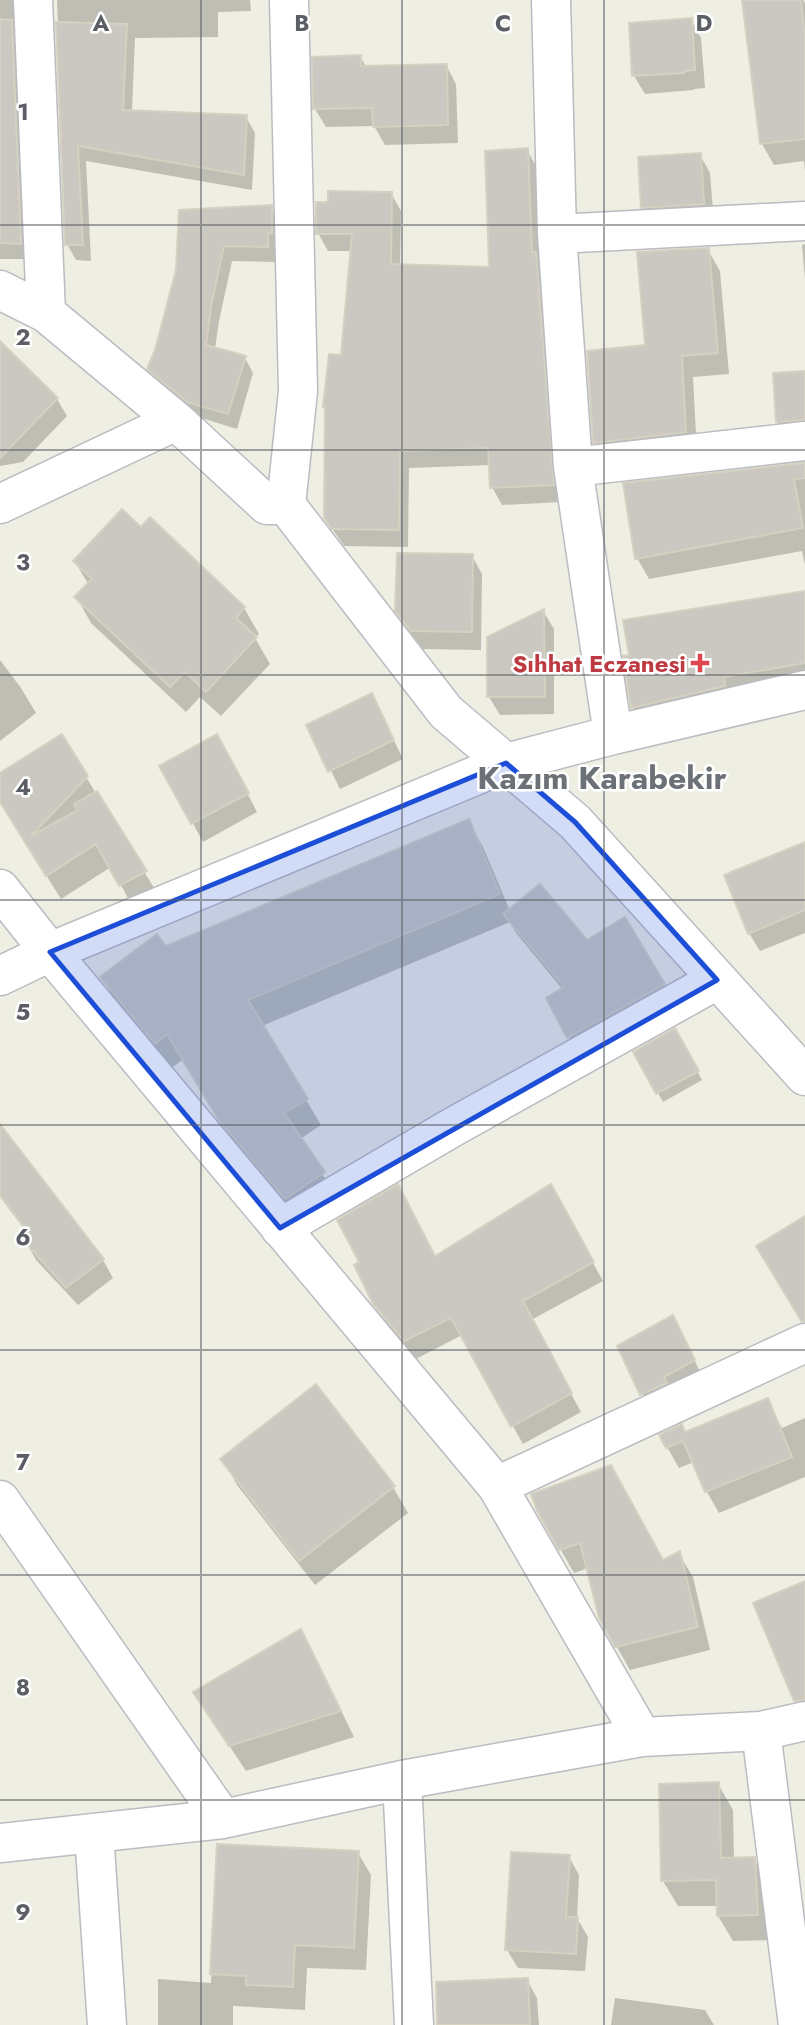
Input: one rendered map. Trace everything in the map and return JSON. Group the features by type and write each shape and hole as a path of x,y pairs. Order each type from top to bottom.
{"street":[{"path":"33,0 46,313"},
{"path":"289,0 298,391 286,505 446,712 575,822 805,1076"},
{"path":"551,0 557,234 573,467 613,735"},
{"path":"557,234 805,221"},
{"path":"0,290 46,313 176,421 267,505 286,505"},
{"path":"0,504 176,421"},
{"path":"573,467 805,441"},
{"path":"0,976 50,952 506,763 805,690"},
{"path":"0,889 497,1486 642,1737"},
{"path":"280,1228 453,1126 717,980"},
{"path":"497,1486 805,1343"},
{"path":"0,1500 223,1819"},
{"path":"0,1843 223,1819 401,1780 642,1737 761,1731 805,1721"},
{"path":"761,1731 798,2025"},
{"path":"401,1780 414,2025"},
{"path":"94,1833 107,2025"}],"highlighted area":[{"path":"506,763 575,822 717,980 280,1228 50,952"}],"building":[{"path":"742,0 801,0 805,39 805,139 760,144"},
{"path":"692,18 695,70 632,76 629,23"},
{"path":"0,19 12,20 21,244 0,243"},
{"path":"56,22 127,24 123,110 247,115 244,175 78,146 83,245 65,245"},
{"path":"361,55 361,66 447,64 448,125 373,127 372,108 313,109 312,57"},
{"path":"528,148 532,252 536,252 554,485 490,488 488,448 400,451 399,530 332,529 324,518 323,407 329,354 341,355 352,234 316,234 316,202 328,202 328,191 392,192 391,264 489,267 485,151"},
{"path":"701,153 704,204 641,208 638,157"},
{"path":"272,205 272,233 268,233 268,247 224,246 211,306 206,345 246,356 228,414 187,402 147,369 155,350 176,270 179,210"},
{"path":"709,248 718,353 682,356 686,432 593,443 587,351 645,345 637,252"},
{"path":"0,341 58,398 0,458"},
{"path":"805,371 805,420 776,422 773,373"},
{"path":"805,463 805,478 794,479 803,528 635,559 623,483"},
{"path":"122,509 141,527 150,517 245,607 236,618 257,637 206,692 185,672 170,687 74,597 92,579 73,561"},
{"path":"397,553 473,554 472,632 411,631 395,611"},
{"path":"805,591 805,663 724,677 725,686 631,708 623,656 629,655 623,620"},
{"path":"544,609 545,697 487,697 487,637"},
{"path":"372,693 394,740 328,772 306,725"},
{"path":"62,734 88,776 31,836 78,810 74,804 97,791 147,871 119,886 96,844 46,876 0,802 0,773"},
{"path":"217,734 249,793 191,824 159,766"},
{"path":"469,819 500,894 248,1000 308,1099 284,1113 325,1172 285,1199 218,1119 167,1034 155,1044 100,977 157,934 166,946"},
{"path":"805,842 805,910 748,934 724,875"},
{"path":"540,884 587,940 625,917 665,984 567,1038 546,998 564,987 503,914"},
{"path":"675,1028 699,1071 656,1094 633,1052"},
{"path":"0,1124 104,1259 66,1288 24,1241 31,1236 0,1195"},
{"path":"398,1184 435,1256 551,1184 594,1262 523,1301 572,1393 511,1427 451,1318 404,1341 373,1304 354,1265 359,1262 337,1220"},
{"path":"805,1216 805,1321 802,1322 756,1246"},
{"path":"673,1315 695,1360 664,1377 667,1383 640,1395 617,1346"},
{"path":"316,1384 395,1486 299,1561 220,1459"},
{"path":"768,1398 792,1457 705,1492 683,1441 666,1448 659,1435 682,1424 685,1432"},
{"path":"611,1465 663,1560 680,1551 698,1627 615,1647 599,1618 580,1543 559,1550 537,1511 531,1494"},
{"path":"805,1581 805,1700 794,1701 753,1603"},
{"path":"301,1629 341,1711 229,1746 193,1692"},
{"path":"719,1782 721,1858 755,1857 758,1915 717,1916 716,1880 661,1881 659,1784"},
{"path":"217,1844 359,1851 354,1948 295,1945 293,1987 246,1985 246,1976 210,1974"},
{"path":"511,1852 570,1855 566,1917 578,1917 576,1954 505,1950"},
{"path":"528,1978 530,2025 437,2025 436,1982"}],"place":[{"name":"Sıhhat Eczanesi","path":"700,663"}],"district":[{"name":"Kazım Karabekir","path":"602,778"}]}
